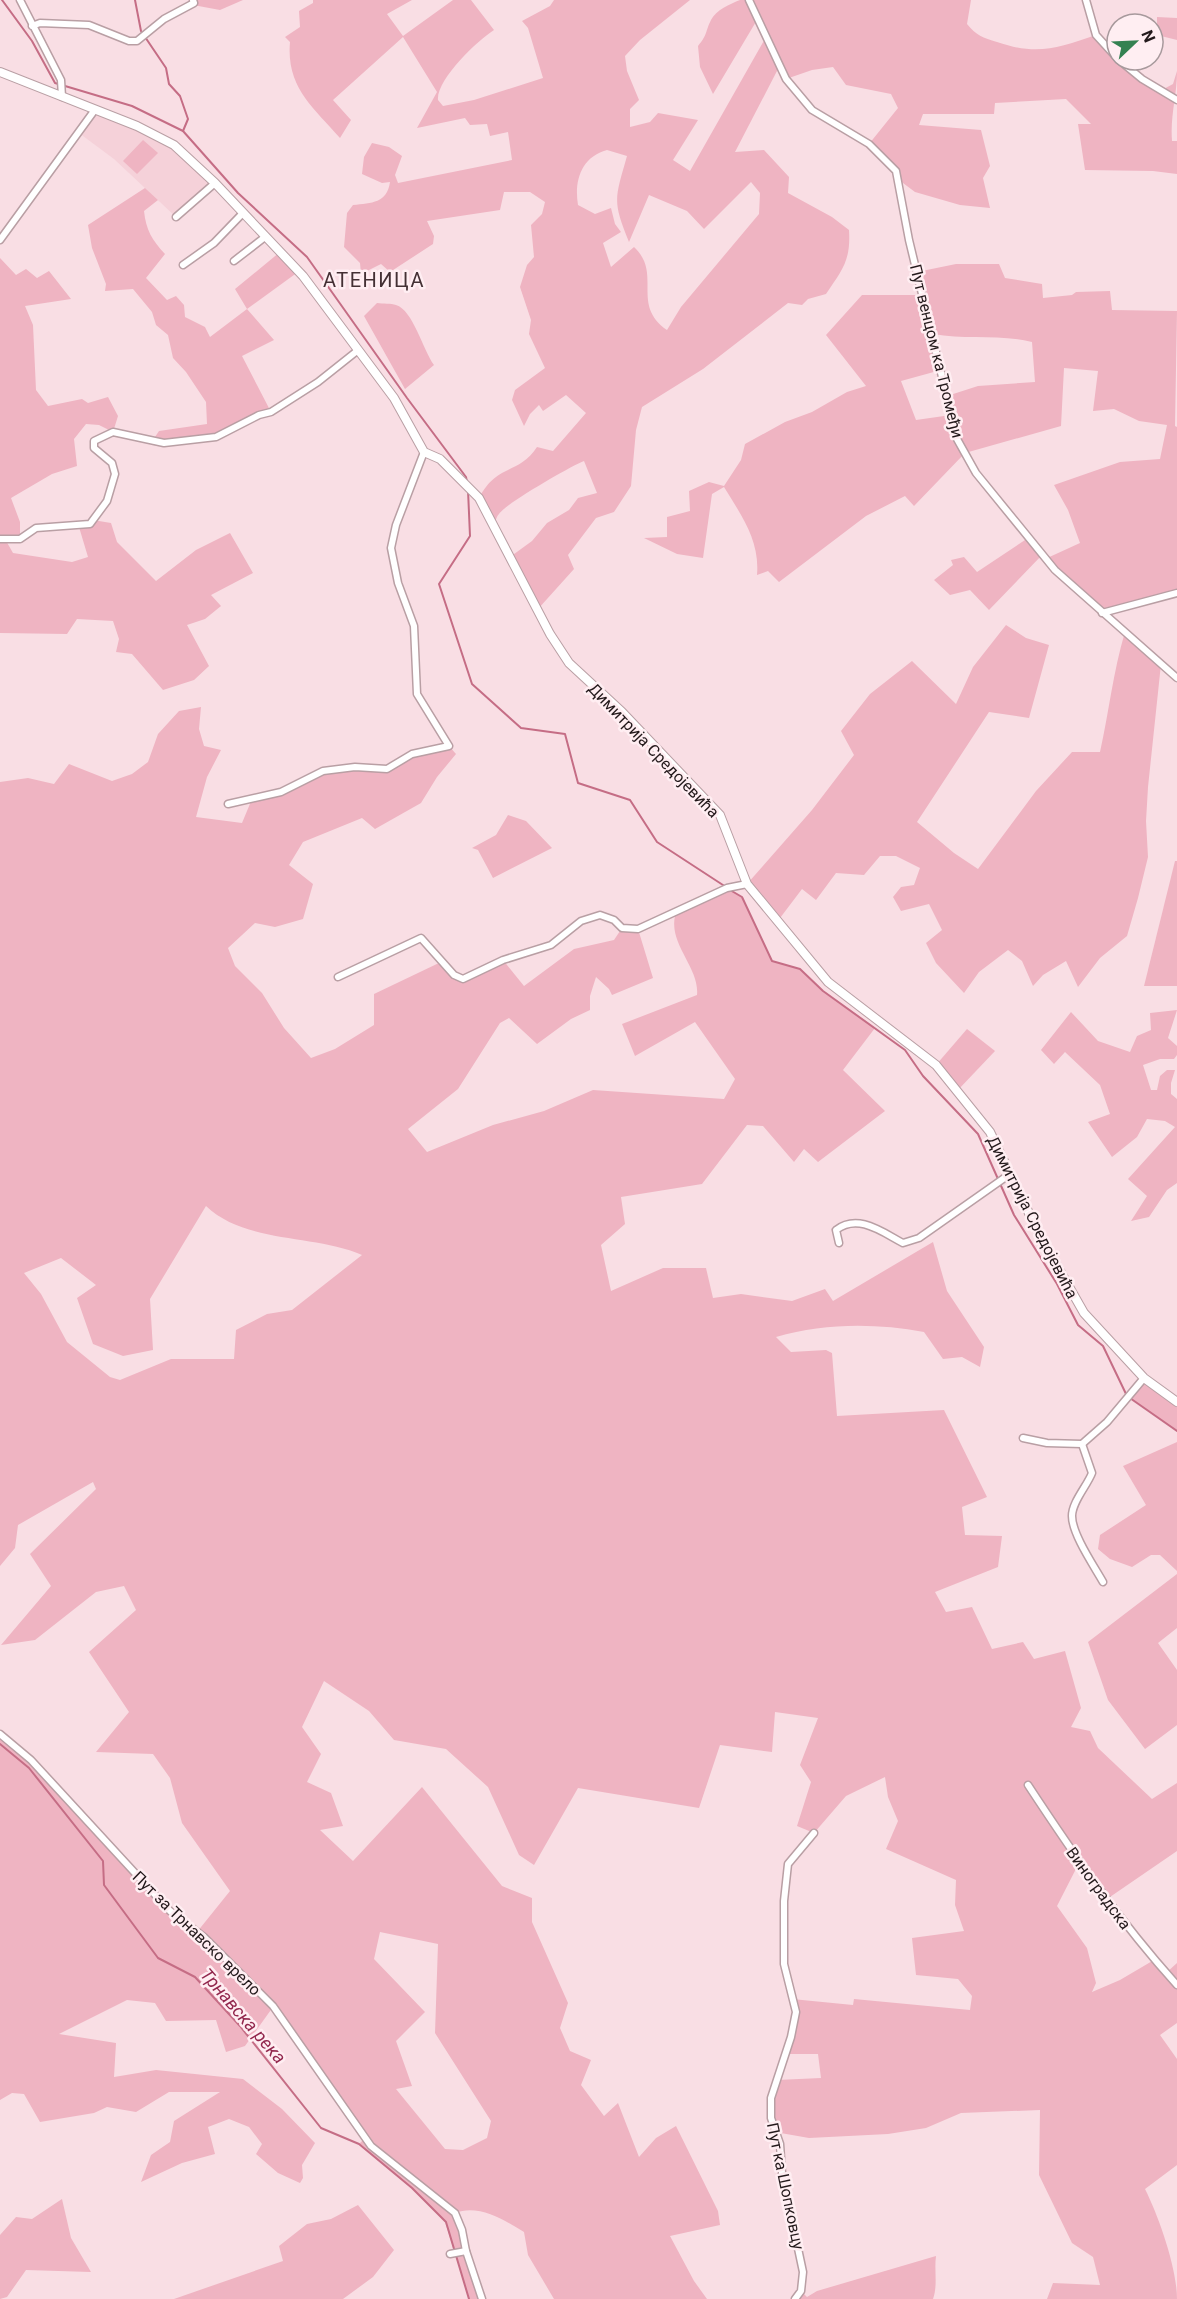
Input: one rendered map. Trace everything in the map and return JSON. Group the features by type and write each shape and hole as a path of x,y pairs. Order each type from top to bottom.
{"street":[{"path":"20,0 61,80 62,97"},
{"path":"32,26 40,23 89,25 129,42 143,38 164,19 194,3 194,0"},
{"name":"Пут венцом ка Тромеђи","path":"749,0 786,80 812,110 869,144 896,171 909,240 957,439 976,473 1042,555 1102,613 1177,678"},
{"path":"1086,0 1096,35 1105,45"},
{"path":"0,72 94,111 137,126 174,145 215,183 303,276 403,412 424,452 396,525 391,548 398,583 414,626 417,694 449,746 412,754 387,770 356,767 323,771 281,792 228,804"},
{"path":"1134,72 1177,100"},
{"path":"0,240 94,111"},
{"path":"176,218 215,183"},
{"path":"183,265 214,243 242,214"},
{"path":"234,261 265,237"},
{"path":"0,539 20,538 36,528 79,527 90,524 107,501 115,474 112,462 94,448 94,441 99,438 113,432 164,442 216,437 259,415 271,412 318,382 357,351"},
{"name":"Димитрија Средојевића","path":"424,452 441,459 462,482 474,490 550,634 569,663 622,712 720,815 747,884 828,982 936,1065 990,1132 1071,1293 1084,1313 1144,1378 1177,1402"},
{"path":"1102,613 1177,593"},
{"path":"338,977 421,938 454,975 463,979 503,960 551,945 581,921 600,915 614,920 622,928 638,930 727,888 747,884"},
{"path":"839,1242 836,1230 844,1224 854,1223 863,1223 903,1243 919,1238 1010,1174"},
{"path":"1023,1438 1047,1443 1082,1444 1107,1422 1144,1378"},
{"path":"1082,1444 1092,1473 1075,1504 1072,1516 1076,1530 1103,1582"},
{"name":"Пут за Трнавско врело","path":"0,1734 31,1760 171,1911 204,1937 273,2007 371,2146 455,2213 462,2230 463,2252 482,2299"},
{"name":"Виноградска","path":"1028,1785 1079,1863 1147,1951 1177,1984"},
{"name":"Пут ка Шопковцу","path":"795,2299 801,2291 803,2272 782,2173 780,2144 771,2118 771,2098 791,2037 796,2012 784,1964 784,1901 788,1864 814,1833"},
{"path":"450,2253 463,2252"}],"shaded area":[{"path":"193,0 243,0 220,10 193,5"},
{"path":"313,0 412,0 387,14 403,36 453,0 471,0 494,30 459,61 444,82 438,100 443,106 474,100 543,78 528,28 522,21 550,6 554,0 690,0 640,40 625,56 627,71 639,100 630,109 630,127 650,122 658,113 698,120 673,160 690,171 766,37 757,20 713,94 700,67 698,46 713,16 724,8 740,0 971,0 967,24 988,39 1024,49 1047,49 1096,35 1105,47 1105,72 1136,72 1160,91 1173,84 1177,71 1172,141 1177,141 1177,174 1153,171 1085,170 1078,124 1091,124 1066,99 995,103 994,114 923,114 919,125 981,130 990,166 983,178 990,208 960,205 915,192 899,180 896,171 869,144 898,108 891,94 846,85 833,67 812,70 786,79 778,69 735,152 764,150 789,177 788,193 832,217 849,230 847,258 844,265 826,294 808,299 802,305 788,303 703,369 642,407 636,430 631,486 614,512 596,518 568,555 574,569 538,609 510,557 532,541 547,523 569,510 578,498 597,493 584,461 513,502 498,515 494,527 479,498 493,479 523,462 537,447 553,451 586,413 566,395 543,411 539,405 530,414 524,426 512,400 515,390 545,368 529,334 531,320 520,287 527,265 534,257 531,225 542,214 545,202 530,192 504,192 500,210 427,221 434,236 433,244 390,272 381,264 361,274 360,263 344,247 347,213 353,205 378,201 386,194 390,182 382,183 362,174 364,157 372,143 389,147 402,156 395,175 398,183 512,160 508,132 490,136 487,124 470,125 465,118 417,128 437,92 403,37 333,100 351,120 340,138 303,95 292,72 290,42 285,37 300,27 299,11 313,3","holes":["607,150 627,156 620,182 618,208 629,242 649,195 687,211 704,229 751,182 760,193 759,214 681,307 667,330 656,320 650,310 646,268 642,257 634,247 611,267 603,243 621,232 615,224 611,208 595,214 578,205 577,187 581,171 585,164 598,153"]},
{"path":"1165,17 1177,18 1177,40 1165,37"},
{"path":"94,111 174,145 215,183 176,217 114,159 79,133"},
{"path":"143,140 158,153 137,174 123,161"},
{"path":"145,188 158,200 144,211 146,224 153,239 165,254 146,278 167,300 176,296 184,305 185,317 205,327 210,337 247,309 274,340 242,356 271,412 227,431 201,439 153,440 159,431 207,424 206,402 186,372 173,358 168,335 156,325 152,312 133,289 105,291 106,284 92,248 88,225"},
{"path":"280,252 298,272 247,309 235,289"},
{"path":"0,258 16,275 26,269 37,278 49,271 71,299 25,306 33,325 36,390 48,406 82,399 88,403 108,397 118,416 113,432 99,425 86,424 74,439 77,466 52,474 11,498 20,522 20,539 5,539 13,553 72,562 88,557 79,527 93,520 111,523 117,542 156,581 196,550 230,533 253,573 211,595 221,606 205,619 187,625 209,666 194,680 163,690 132,654 116,652 119,639 113,621 77,619 67,634 0,633"},
{"path":"956,264 999,264 1005,278 1042,284 1043,298 1072,295 1076,292 1110,291 1112,310 1177,311 1175,426 1177,427 1177,593 1102,613 1045,559 1080,543 1068,510 1054,485 1120,462 1160,459 1167,425 1139,421 1114,409 1093,411 1098,371 1064,368 1061,426 965,453 914,506 905,496 866,516 779,582 768,571 757,575 756,550 748,528 724,487 712,494 703,558 677,554 644,538 667,537 667,517 690,511 689,491 709,482 724,486 741,460 745,444 785,422 812,412 847,392 866,386 826,335 862,295 922,295 917,272","holes":["933,334 1008,338 1032,342 1035,382 978,386 947,396 951,415 916,420 901,381 941,370"]},
{"path":"377,303 396,305 408,314 434,365 405,389 364,316"},
{"path":"1028,538 1042,555 989,610 970,590 950,595 934,580 953,565 951,560 964,557 977,572"},
{"path":"1006,625 1026,638 1049,645 1029,718 989,712 917,822 954,853 978,869 1036,791 1072,752 1100,752 1125,632 1161,664 1148,787 1146,821 1148,857 1127,936 1100,958 1078,987 1066,961 1043,975 1033,986 1022,961 1008,950 979,972 964,993 936,963 926,943 942,930 929,904 901,911 893,897 901,887 914,885 920,868 896,856 880,856 864,875 836,873 816,900 802,889 777,922 747,884 812,810 854,755 841,731 870,694 912,661 956,704 973,667"},
{"path":"201,707 199,729 204,746 221,750 207,777 196,817 242,823 252,799 281,792 323,771 355,767 387,769 412,754 449,746 456,754 437,777 421,803 375,829 362,818 303,842 289,865 313,884 303,919 275,927 255,923 228,948 235,966 262,993 284,1028 311,1058 335,1049 374,1025 374,994 441,962 463,979 503,960 524,986 574,949 614,940 622,928 638,929 653,978 612,995 596,977 590,996 590,1010 571,1019 537,1044 509,1018 500,1023 458,1089 408,1129 427,1152 493,1125 544,1111 593,1090 724,1099 735,1079 695,1022 635,1056 622,1024 697,995 693,974 675,932 674,921 677,910 727,888 742,897 772,961 800,969 823,991 875,1028 843,1070 885,1111 818,1162 804,1149 794,1162 763,1126 747,1125 702,1184 621,1197 625,1224 601,1245 611,1291 663,1268 706,1268 713,1298 741,1294 792,1301 825,1289 833,1301 933,1242 947,1291 984,1347 980,1367 962,1357 943,1359 924,1332 906,1329 868,1326 831,1327 776,1337 791,1352 826,1350 832,1353 837,1416 944,1410 987,1497 962,1507 965,1535 1002,1536 998,1567 935,1592 946,1612 972,1607 992,1649 1023,1642 1034,1659 1065,1651 1081,1708 1071,1727 1090,1731 1098,1748 1152,1799 1177,1783 1177,1851 1107,1899 1079,1863 1057,1906 1087,1948 1096,1983 1092,1992 1120,1980 1154,1960 1166,1973 1177,1963 1177,2023 1160,2035 1177,2059 1177,2165 1145,2189 1166,2243 1174,2273 1177,2299 1047,2299 1053,2283 1100,2285 1093,2257 1072,2243 1039,2175 1040,2110 961,2113 926,2128 888,2134 809,2138 775,2132 771,2098 777,2080 821,2078 818,2054 786,2054 796,2012 792,1999 853,2005 854,1999 970,2010 972,1996 958,1979 916,1975 912,1938 964,1931 955,1905 956,1880 886,1849 898,1821 888,1797 885,1777 846,1796 814,1833 797,1826 811,1782 800,1765 818,1718 775,1712 772,1752 720,1745 699,1808 578,1788 534,1865 519,1855 488,1787 446,1749 394,1740 369,1711 324,1681 302,1727 321,1754 307,1782 331,1793 343,1826 320,1830 353,1861 422,1787 502,1886 532,1898 532,1922 568,2003 560,2028 570,2051 591,2060 581,2085 604,2116 618,2103 639,2157 656,2138 676,2126 718,2211 720,2225 670,2236 694,2281 707,2299 554,2299 528,2255 524,2232 491,2215 473,2210 455,2213 482,2299 469,2299 445,2222 412,2188 359,2144 365,2138 273,2007 245,2046 226,2052 216,2020 166,2021 155,2003 127,2000 59,2034 116,2043 114,2077 156,2070 243,2079 282,2109 315,2143 302,2165 303,2178 300,2183 278,2173 256,2154 262,2144 249,2127 229,2119 208,2127 215,2154 182,2163 141,2182 151,2155 170,2142 174,2121 220,2092 169,2092 136,2112 107,2107 94,2113 40,2122 24,2094 12,2093 0,2100 0,1734 10,1741 170,1911 197,1932 230,1891 182,1823 170,1778 153,1754 96,1752 129,1712 89,1652 136,1610 124,1586 96,1592 35,1640 1,1645 51,1586 30,1554 96,1489 93,1482 18,1525 15,1548 0,1566 0,782 28,778 54,784 69,764 112,781 132,774 148,762 158,734 179,711","holes":["206,1206 222,1218 240,1227 260,1233 343,1248 362,1255 292,1310 267,1314 236,1330 234,1359 171,1359 120,1380 110,1377 67,1342 41,1294 24,1273 61,1258 96,1285 77,1298 93,1344 123,1356 153,1350 150,1299","380,1932 438,1944 435,2033 491,2121 487,2138 463,2150 445,2149 396,2089 412,2086 396,2041 425,2012 374,1959"]},
{"path":"508,815 526,821 552,848 493,878 478,850 472,848 496,835"},
{"path":"1175,861 1177,861 1177,986 1144,986"},
{"path":"1177,1010 1168,1038 1177,1046 1177,1055 1174,1059 1160,1059 1143,1065 1151,1090 1157,1090 1160,1076 1167,1070 1175,1070 1171,1083 1171,1094 1177,1099 1177,1183 1167,1190 1149,1217 1131,1221 1147,1196 1128,1179 1175,1127 1165,1121 1147,1119 1137,1137 1112,1157 1088,1122 1110,1114 1100,1085 1065,1052 1054,1064 1041,1050 1071,1012 1098,1041 1130,1052 1137,1036 1151,1030 1150,1013"},
{"path":"967,1029 995,1051 957,1091 936,1065"},
{"path":"1144,1378 1177,1402 1177,1431 1127,1396"},
{"path":"1177,1442 1177,1571 1160,1555 1151,1555 1132,1567 1110,1559 1098,1549 1100,1535 1146,1505 1123,1466"},
{"path":"1177,1574 1177,1628 1158,1643 1177,1670 1177,1725 1145,1749 1108,1700 1088,1642"},
{"path":"62,2199 71,2238 91,2272 26,2270 7,2297 0,2299 0,2235 16,2217 32,2219"},
{"path":"358,2205 394,2250 373,2277 343,2299 174,2299 283,2261 279,2246 307,2224 331,2219"},
{"path":"936,2256 933,2299 795,2299 801,2291 807,2297 817,2291"}],"waterway":[{"path":"2,0 32,41 55,83 132,106 183,131 238,193 307,257 466,477 467,482"},
{"path":"135,0 141,31 166,68 169,84 180,96 188,119 183,131"},
{"path":"468,490 470,536 439,584 472,684 521,728 565,734 578,783 630,800 657,842 726,887"},
{"path":"730,890 742,897 772,961 800,969 823,991 905,1050 923,1076 978,1134 1014,1215 1057,1284 1078,1325 1103,1346 1127,1396 1177,1431"},
{"name":"Трнавска река","path":"0,1744 29,1768 103,1861 104,1885 158,1958 195,1977 240,2026 321,2128 359,2144 412,2188 446,2222 469,2299"}],"district":[{"name":"АТЕНИЦА","path":"374,280"}]}
